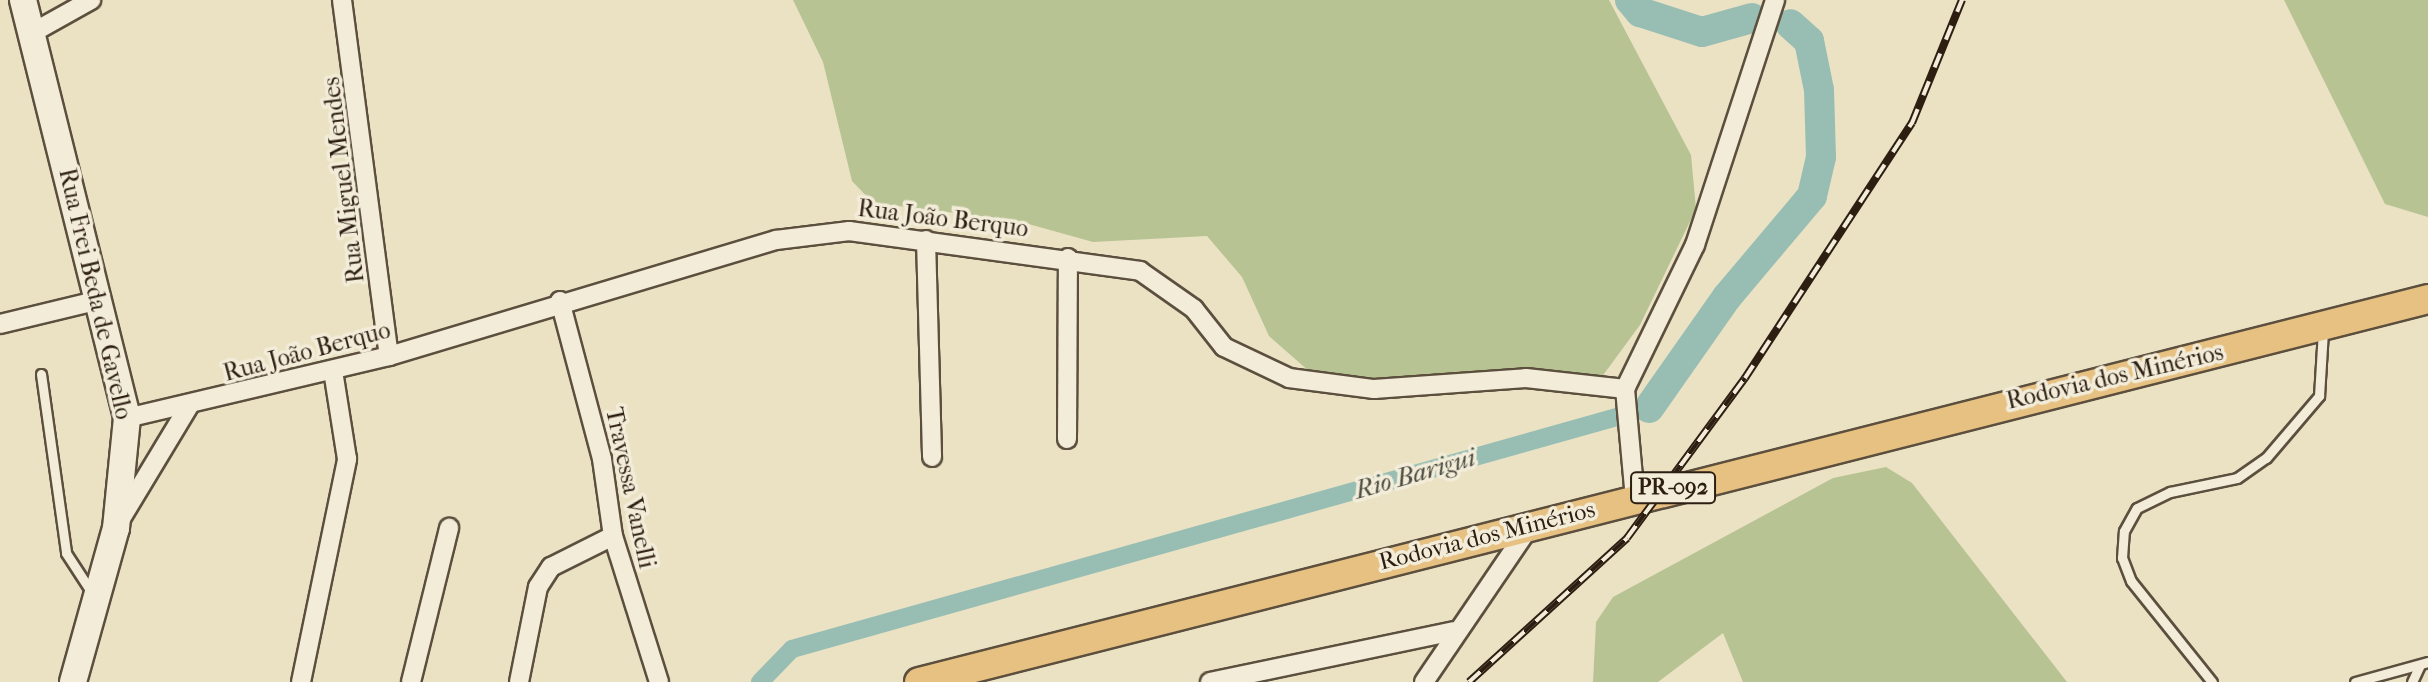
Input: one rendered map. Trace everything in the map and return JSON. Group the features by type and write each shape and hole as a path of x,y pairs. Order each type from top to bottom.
{"main road":[{"name":"Rodovia dos Minérios","path":"919,682 1533,522 2323,329 2428,299"}],"street":[{"name":"Rua Frei Beda de Gavello","path":"23,0 127,418 116,528 99,601 73,682"},
{"path":"32,33 91,0"},
{"name":"Rua Miguel Mendes","path":"342,0 389,356"},
{"path":"1635,499 1625,389 1695,245 1775,0"},
{"name":"Rua João Berquo","path":"127,418 189,406 389,356 560,301 818,230 1068,258 1166,283 1224,347 1289,378 1374,389 1526,378 1625,389"},
{"path":"926,240 932,457"},
{"path":"1067,439 1068,258"},
{"path":"0,324 99,300"},
{"name":"Travessa Vanelli","path":"560,301 602,459 613,536 659,682"},
{"path":"301,682 347,459 333,371"},
{"path":"116,528 189,406"},
{"path":"1424,682 1454,631 1533,522"},
{"path":"411,682 449,528"},
{"path":"519,682 528,616 544,577 613,536"},
{"path":"1210,682 1454,631"},
{"path":"659,682 678,682"}],"lane":[{"path":"2212,682 2131,581 2122,558 2124,531 2137,508 2170,492 2237,478 2266,458 2319,396 2323,329"},
{"path":"41,374 66,553 99,601"},
{"path":"2355,682 2423,665"},
{"path":"2412,682 2423,665"}],"green space":[{"path":"793,0 1609,0 1691,155 1696,209 1640,325 1601,378 1371,382 1310,372 1269,336 1242,277 1207,236 1093,242 1014,220 873,203 852,181 823,62"},
{"path":"2284,0 2428,0 2428,217 2385,204"},
{"path":"1886,467 1912,483 2067,682 1743,682 1723,633 1658,682 1593,682 1596,622 1613,597 1833,478"}],"waterway":[{"name":"Rio Barigui","path":"1630,0 1640,12 1702,32 1752,18"},
{"name":"Rio Barigui","path":"1649,408 1727,297 1812,196 1821,157 1819,90 1809,41 1790,24"},
{"name":"Rio Barigui","path":"760,682 792,649 1649,408"}],"railway":[{"path":"1469,682 1627,538 1745,378 1912,123 1962,0"}]}
